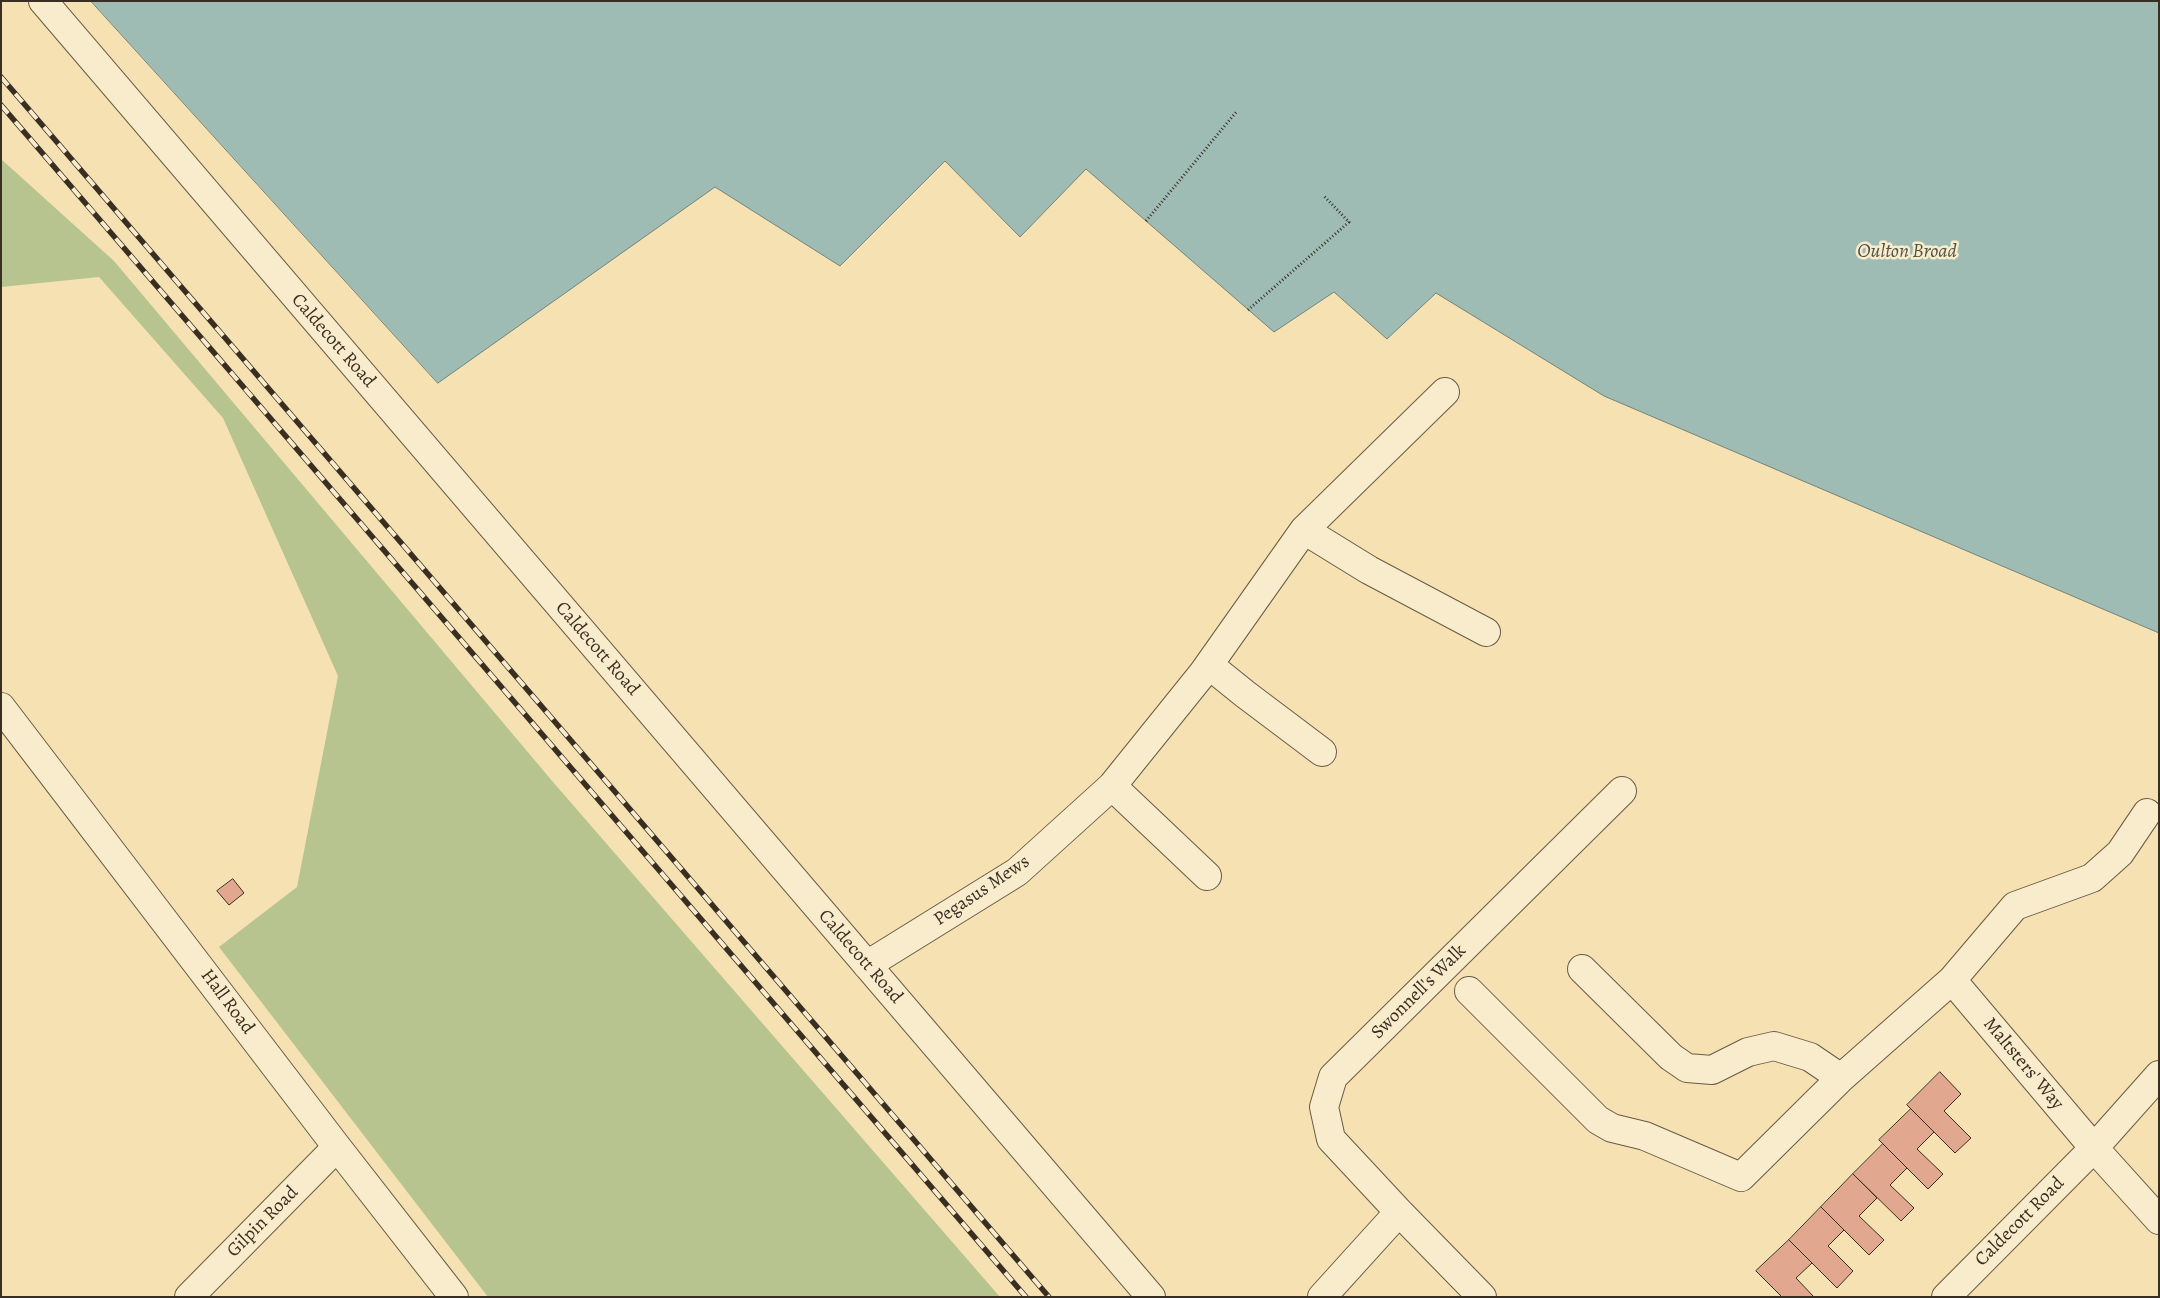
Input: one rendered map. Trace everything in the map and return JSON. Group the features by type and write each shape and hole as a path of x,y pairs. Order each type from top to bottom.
{"street":[{"name":"Caldecott Road","path":"43,1 1151,1297"},
{"name":"Pegasus Mews","path":"867,965 1016,872 1112,786 1206,669 1304,530 1445,392"},
{"path":"1304,530 1369,570 1486,632"},
{"path":"1206,669 1322,752"},
{"name":"Hall Road","path":"1,706 337,1147 454,1297"},
{"path":"1112,786 1207,876"},
{"name":"Swonnell's Walk","path":"1482,1297 1331,1139 1324,1107 1333,1077 1622,791"},
{"path":"1469,991 1598,1120 1612,1128 1646,1136 1742,1177 1841,1078 1952,980 2015,906 2092,878 2120,853 2147,813"},
{"path":"1582,969 1671,1058 1687,1068 1712,1070 1748,1052 1774,1046 1810,1057 1841,1078"},
{"name":"Maltsters' Way","path":"1952,980 2094,1148 2159,1220"},
{"name":"Caldecott Road","path":"1946,1297 2094,1148 2159,1075"},
{"name":"Gilpin Road","path":"189,1297 337,1147"},
{"path":"1322,1297 1399,1212"}],"path":[{"path":"1146,221 1237,111"},
{"path":"1248,310 1350,222 1323,195"}],"green space":[{"path":"1,159 114,261 553,782 1000,1297 488,1297 219,947 297,887 338,676 223,418 99,277 1,287"}],"water":[{"name":"Oulton Broad","path":"91,1 2159,1 2159,633 1604,396 1436,293 1387,339 1334,292 1274,332 1086,169 1020,237 945,161 840,266 715,187 438,383"}],"building":[{"path":"233,879 244,893 229,905 217,891"},
{"path":"1940,1072 1961,1094 1944,1111 1971,1138 1955,1153 1907,1105"},
{"path":"1911,1109 1934,1132 1917,1149 1943,1174 1928,1189 1879,1140"},
{"path":"1883,1144 1907,1168 1890,1185 1914,1208 1901,1221 1853,1174"},
{"path":"1853,1174 1877,1198 1859,1216 1884,1240 1869,1255 1821,1207"},
{"path":"1821,1207 1844,1230 1828,1246 1853,1271 1837,1288 1789,1240"},
{"path":"1789,1240 1812,1263 1796,1278 1814,1297 1782,1297 1756,1271"}],"railway":[{"path":"1,77 1049,1297"},
{"path":"1,105 1026,1297"}]}
